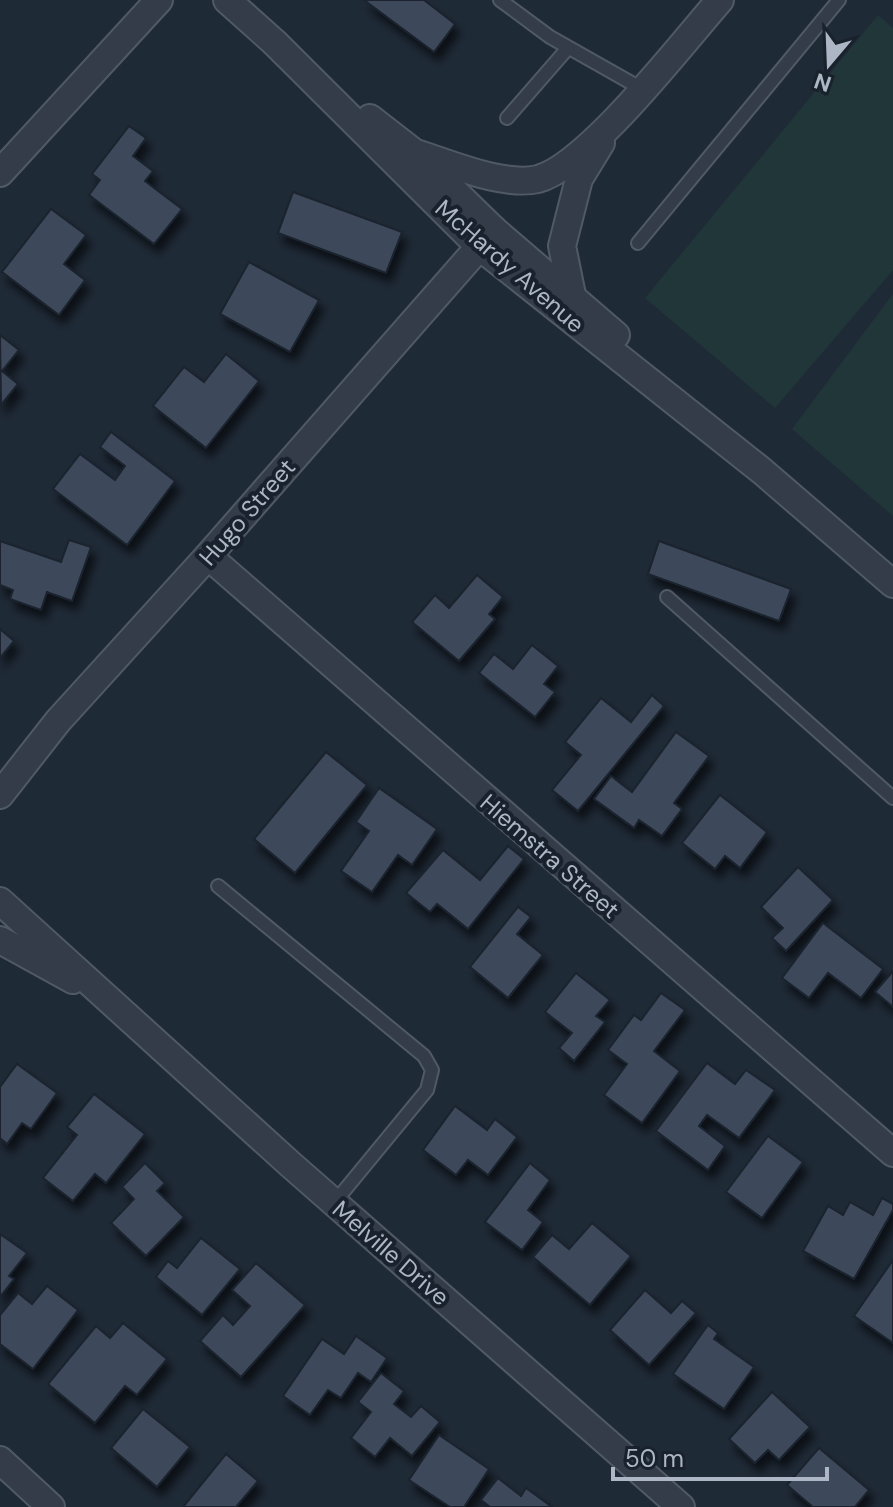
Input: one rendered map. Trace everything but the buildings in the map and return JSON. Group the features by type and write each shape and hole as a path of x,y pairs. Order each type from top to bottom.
{"street":[{"path":"0,173 159,0"},
{"name":"McHardy Avenue","path":"227,0 487,238 893,584"},
{"path":"572,295 562,246 579,179 616,120 720,0"},
{"name":"McHardy Avenue","path":"275,43 415,153 487,238 572,295 762,471"},
{"path":"415,153 501,178 520,181 538,179 560,169 616,120"},
{"name":"Hugo Street","path":"0,795 58,721 208,556 487,238"},
{"name":"Hiemstra Street","path":"208,556 893,1153"},
{"name":"Melville Drive","path":"0,901 334,1203 681,1507"},
{"name":"Melville Drive","path":"0,940 105,996"},
{"path":"0,1460 51,1507"}],"lane":[{"path":"500,0 550,37 642,89"},
{"path":"638,243 839,0"},
{"path":"507,118 568,48"},
{"path":"667,597 893,798"},
{"path":"218,886 424,1056 432,1070 427,1090 334,1203"}],"green space":[{"path":"878,15 893,28 893,270 775,408 645,298"},
{"path":"893,294 893,516 792,429"}]}
